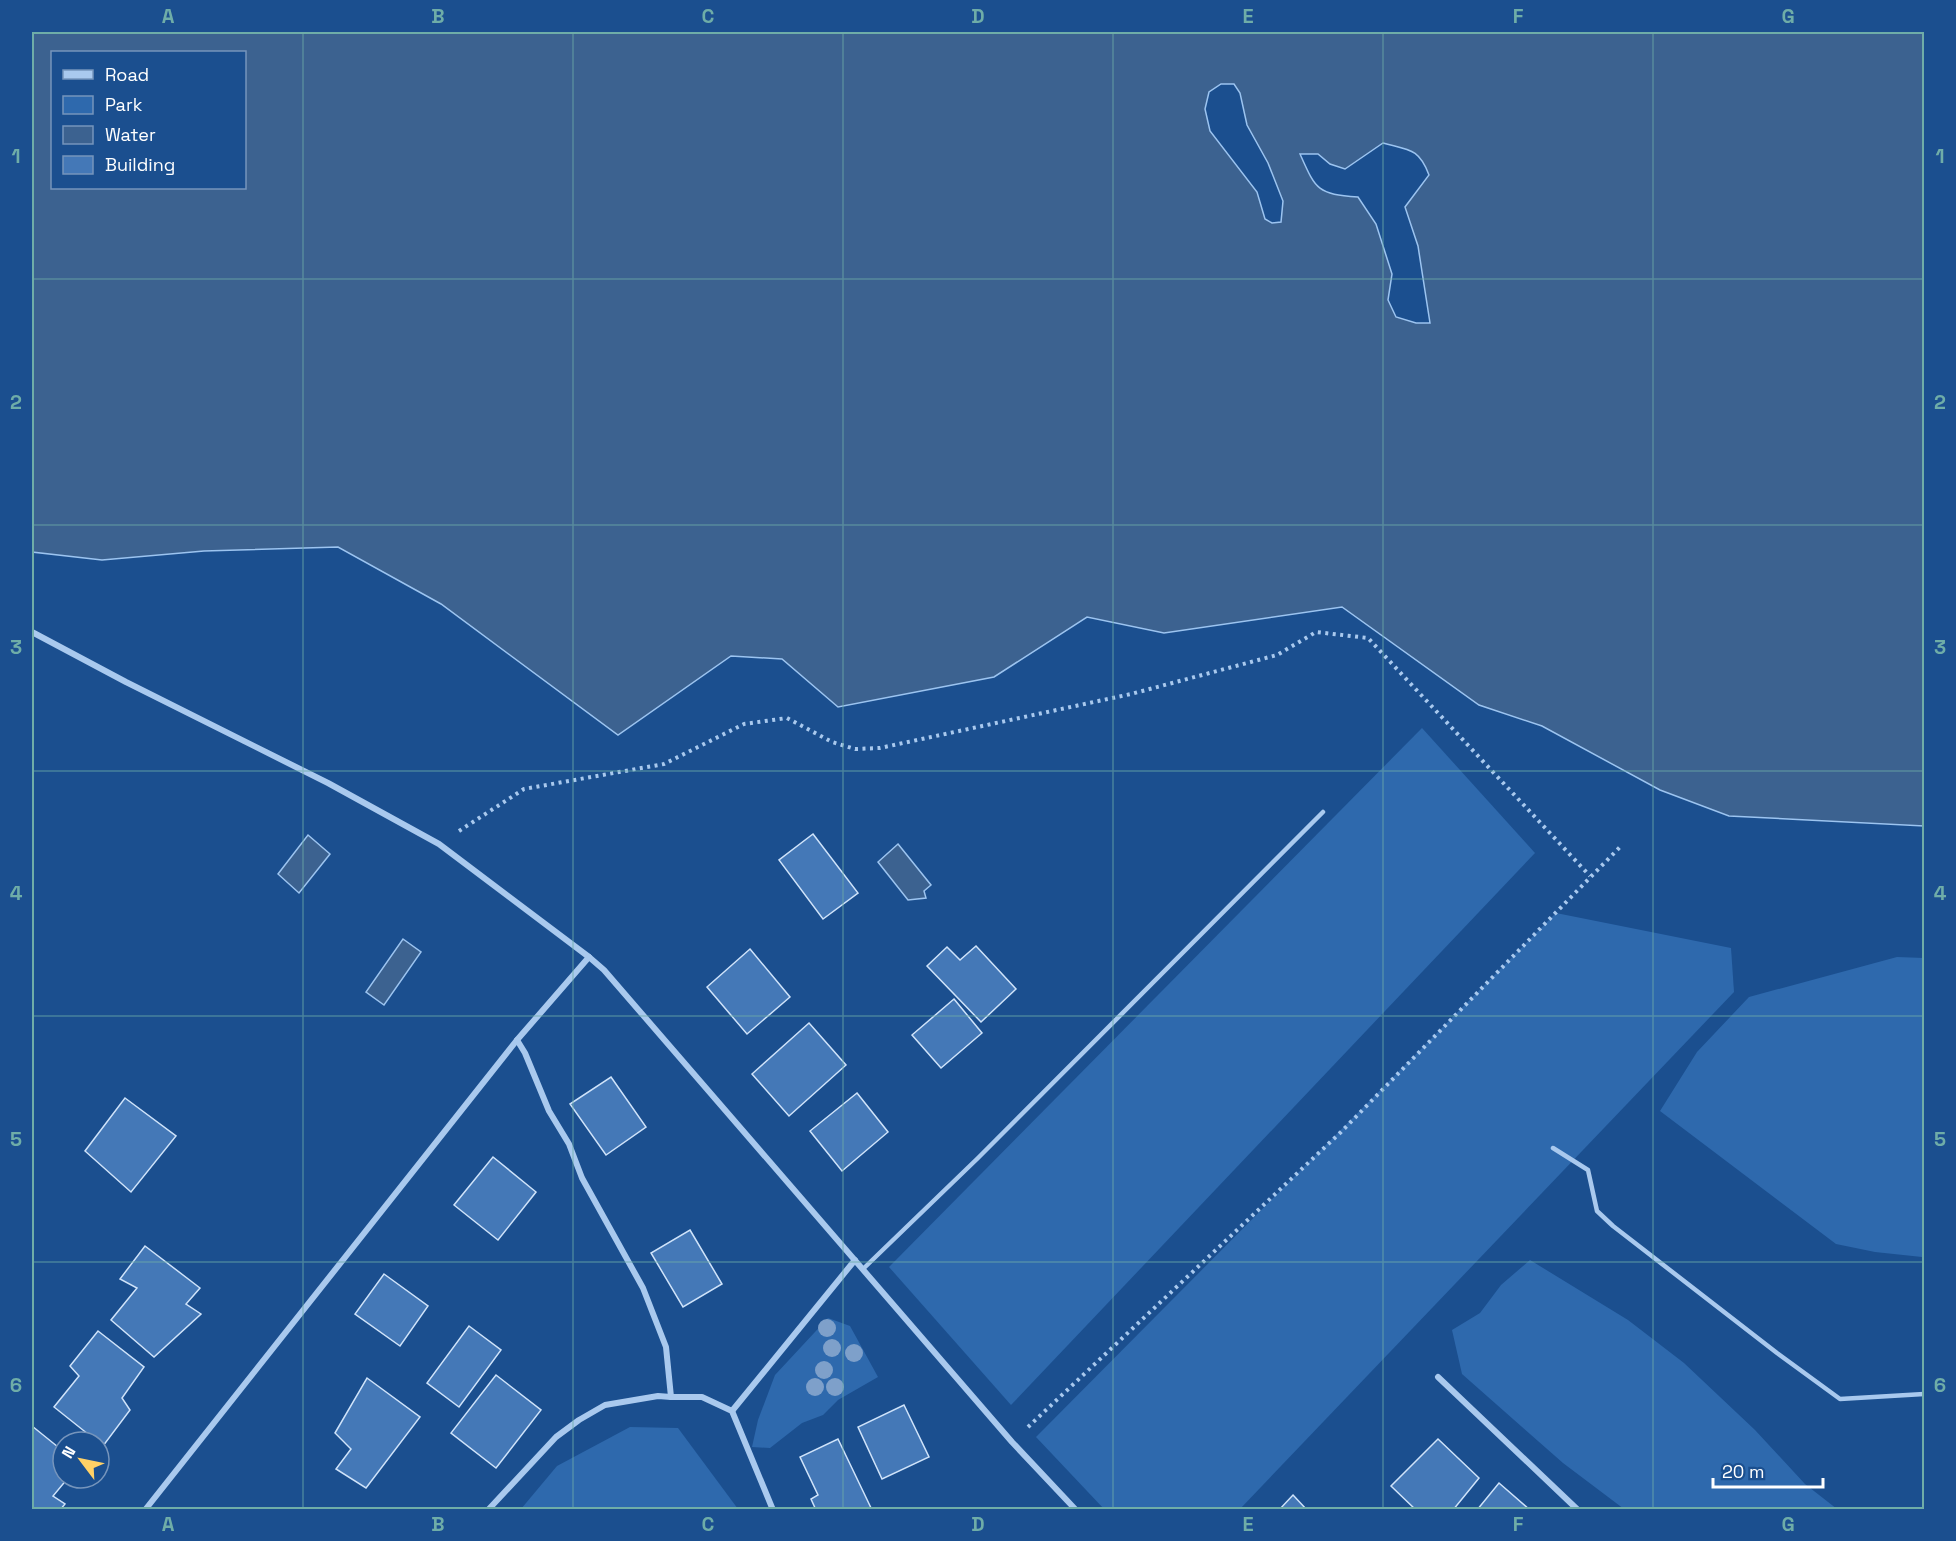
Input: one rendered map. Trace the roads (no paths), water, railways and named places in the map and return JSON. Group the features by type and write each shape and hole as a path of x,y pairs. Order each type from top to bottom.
{"street":[{"path":"32,632 126,682 328,783 439,844 589,957 604,970 1012,1442 1076,1509"},
{"path":"145,1509 517,1040 589,957"},
{"path":"517,1040 525,1053 549,1112 569,1144 582,1178 643,1288 666,1347 671,1397"},
{"path":"732,1411 855,1260"},
{"path":"1438,1377 1578,1509"},
{"path":"489,1509 556,1437 579,1420 605,1405 658,1396 702,1397 732,1411 773,1509"}],"lane":[{"path":"863,1269 978,1158 1323,812"},
{"path":"1553,1148 1588,1170 1597,1211 1613,1226 1840,1399 1924,1394"}],"water":[{"path":"32,32 1924,32 1924,826 1729,816 1660,790 1542,726 1479,705 1342,607 1164,633 1087,617 994,677 838,707 782,659 731,656 618,735 441,604 338,547 204,551 102,560 32,552","holes":["1221,84 1234,84 1240,93 1247,125 1268,163 1283,201 1281,222 1272,223 1265,219 1257,192 1210,131 1205,109 1209,92","1383,143 1412,151 1421,160 1429,175 1405,207 1418,246 1430,323 1416,323 1396,317 1388,300 1392,274 1376,224 1358,197 1334,194 1320,188 1310,175 1300,154 1318,154 1330,164 1345,169"]},
{"path":"308,835 330,854 299,893 278,874"},
{"path":"898,844 931,885 924,891 926,898 908,900 878,862"},
{"path":"403,939 421,952 384,1005 366,992"}]}
